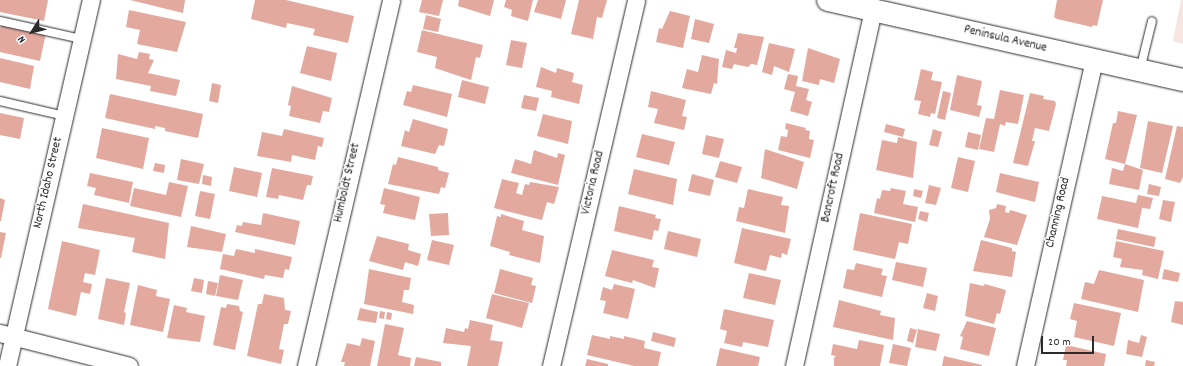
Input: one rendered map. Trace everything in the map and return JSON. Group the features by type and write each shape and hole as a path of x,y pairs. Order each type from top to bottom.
{"main road":[{"name":"Peninsula Avenue","path":"828,0 863,6 1183,80"}],"street":[{"name":"North Idaho Street","path":"7,366 7,334 65,116 91,0"},
{"name":"Humboldt Street","path":"306,366 391,0"},
{"name":"Victoria Road","path":"552,366 636,0"},
{"name":"Bancroft Road","path":"794,366 863,6"},
{"name":"Channing Road","path":"1025,366 1094,60"},
{"path":"7,334 129,366"}],"lane":[{"path":"0,21 82,39"},
{"path":"1140,71 1152,21"},
{"path":"0,101 65,116"}],"shaded area":[{"path":"1181,0 1183,0 1183,44 1173,41"}],"building":[{"path":"0,0 48,0 44,21 0,12"},
{"path":"130,0 185,0 183,13"},
{"path":"255,0 286,0 354,16 348,43 313,35 315,29 287,23 286,28 251,19"},
{"path":"422,0 443,0 439,16 419,12"},
{"path":"459,0 494,0 490,16 458,6"},
{"path":"506,0 533,0 528,21 511,16 512,10 504,7"},
{"path":"538,0 566,0 561,19 534,12"},
{"path":"579,0 607,0 602,18 597,17 593,39 571,34"},
{"path":"1057,0 1103,0 1097,26 1093,25 1092,27 1057,19 1054,17"},
{"path":"129,10 186,22 177,52 137,44 140,30 126,27"},
{"path":"670,11 690,16 683,48 656,42 659,28 662,29"},
{"path":"426,15 441,19 438,32 423,29"},
{"path":"695,19 714,24 709,43 691,39"},
{"path":"3,24 46,33 40,61 0,52 0,28"},
{"path":"422,30 483,45 480,58 476,57 471,80 435,68 437,57 417,52"},
{"path":"738,33 764,37 757,65 751,64 748,67 734,64 732,69 722,67 726,50 736,53 737,48 734,48"},
{"path":"511,40 527,43 522,68 506,65"},
{"path":"769,43 795,49 789,72 774,66 772,75 762,72"},
{"path":"307,46 337,53 331,81 300,73"},
{"path":"808,48 840,59 834,83 820,79 819,85 802,81"},
{"path":"139,52 150,54 149,59 154,60 148,73 180,80 176,96 150,91 151,86 116,79 118,54 137,59"},
{"path":"702,55 719,59 717,84 714,83 711,94 682,88 687,69 698,72"},
{"path":"0,58 34,66 30,89 0,82"},
{"path":"541,67 556,73 557,68 574,73 572,82 583,85 579,104 551,97 552,91 536,87"},
{"path":"921,69 933,72 931,80 942,82 935,114 931,113 930,117 918,114 921,101 914,100"},
{"path":"788,74 798,76 796,86 809,89 806,100 812,102 808,116 790,111 795,92 784,89"},
{"path":"957,75 982,81 977,105 982,106 979,117 950,110"},
{"path":"462,80 489,87 485,104 458,97"},
{"path":"212,83 221,85 218,103 209,101"},
{"path":"413,85 452,94 447,117 403,105 407,91 411,92"},
{"path":"292,86 332,98 329,112 323,111 320,123 289,116 291,106 288,105"},
{"path":"1000,90 1024,95 1018,124 1006,122 1005,126 1000,124 994,152 979,149 986,118 994,119"},
{"path":"651,91 686,100 682,116 687,117 684,130 654,123 658,109 648,107"},
{"path":"943,91 951,93 945,120 937,118"},
{"path":"1030,93 1044,96 1043,99 1055,101 1056,104 1049,131 1035,128 1032,141 1035,141 1028,166 1013,163"},
{"path":"110,94 203,114 198,138 165,131 165,128 155,126 155,129 105,118"},
{"path":"524,95 539,98 536,111 521,108"},
{"path":"1118,111 1137,115 1125,164 1105,159 1113,123 1116,123"},
{"path":"0,113 24,118 20,139 0,135"},
{"path":"543,114 572,121 568,144 537,136"},
{"path":"413,119 448,129 444,146 439,145 435,154 401,146 405,130 409,132"},
{"path":"1148,121 1173,126 1162,173 1140,168"},
{"path":"786,123 806,128 805,130 810,131 809,139 814,140 810,158 778,150 781,136 787,137 788,130 785,129"},
{"path":"886,124 905,129 903,137 884,132"},
{"path":"1177,126 1183,127 1183,177 1180,183 1165,179"},
{"path":"102,128 149,138 143,169 96,158"},
{"path":"284,129 324,138 322,147 318,146 315,160 292,155 291,162 257,156 262,132 282,136"},
{"path":"933,129 942,132 938,147 929,145"},
{"path":"968,132 981,135 978,150 965,147"},
{"path":"642,134 675,142 669,165 636,157"},
{"path":"706,135 724,139 719,158 702,154"},
{"path":"898,137 917,142 913,178 876,170 882,140 897,143"},
{"path":"765,149 804,162 797,189 761,178"},
{"path":"534,150 557,158 558,153 565,155 558,185 511,173 515,159 531,164"},
{"path":"398,157 438,167 438,170 449,173 445,188 441,187 439,194 388,184 393,164 396,165"},
{"path":"958,157 975,161 968,192 951,188"},
{"path":"181,159 204,164 199,184 177,180"},
{"path":"720,161 742,167 737,183 715,177"},
{"path":"155,163 165,165 164,173 153,171"},
{"path":"1125,164 1143,170 1139,190 1109,184 1112,168 1123,171"},
{"path":"234,167 262,173 257,197 229,191"},
{"path":"272,168 313,176 311,185 307,185 303,200 279,195 278,199 266,197"},
{"path":"634,169 677,179 673,205 628,194"},
{"path":"90,173 133,182 129,203 94,195 96,188 87,186"},
{"path":"1000,173 1039,182 1035,202 996,192"},
{"path":"692,174 714,180 710,196 688,191"},
{"path":"203,175 212,177 211,186 202,184"},
{"path":"502,179 519,183 516,193 522,195 525,184 529,185 530,182 559,187 554,204 547,202 542,220 494,208"},
{"path":"169,182 188,186 181,217 130,206 134,188 166,195"},
{"path":"1149,184 1161,187 1159,196 1147,194"},
{"path":"929,185 941,188 936,205 925,203"},
{"path":"384,188 420,197 415,220 383,213 385,205 380,204"},
{"path":"891,188 906,191 903,204 918,207 915,222 874,213 877,198 880,199 882,190 890,191"},
{"path":"748,189 783,197 781,205 789,206 785,233 736,221 739,207 744,208"},
{"path":"914,189 923,191 921,198 913,196"},
{"path":"200,191 215,194 210,219 195,216"},
{"path":"1138,195 1153,198 1150,209 1142,208 1138,228 1097,219 1102,196 1136,203"},
{"path":"0,198 5,200 1,221 0,221"},
{"path":"1163,200 1175,202 1171,222 1159,219"},
{"path":"83,204 169,223 165,259 132,252 135,238 78,228"},
{"path":"997,204 1006,206 1005,212 1009,213 1010,210 1027,215 1017,245 984,237 990,219 989,210 996,208"},
{"path":"619,206 656,215 655,218 661,219 658,231 654,230 652,240 614,231"},
{"path":"920,211 929,213 927,222 918,219"},
{"path":"263,213 300,221 295,245 235,232 237,225 242,226 243,222 261,225"},
{"path":"448,213 449,235 431,236 429,214"},
{"path":"860,213 912,224 908,244 899,242 895,259 853,250"},
{"path":"501,214 524,221 522,230 544,236 540,263 509,255 510,252 490,246 497,216 501,217"},
{"path":"191,226 226,234 222,252 187,247"},
{"path":"742,228 791,239 787,255 782,253 781,258 770,255 766,271 734,263"},
{"path":"1118,229 1156,237 1154,247 1116,239"},
{"path":"668,231 701,239 697,257 664,249"},
{"path":"0,232 6,233 1,258 0,258"},
{"path":"377,236 409,244 408,250 421,254 418,266 405,262 403,270 369,261"},
{"path":"432,240 454,245 449,265 427,260"},
{"path":"981,240 1012,248 1012,251 1016,252 1012,277 973,271"},
{"path":"62,241 100,250 95,275 85,273 83,282 92,284 90,294 81,292 76,316 48,309"},
{"path":"1116,241 1164,251 1158,279 1142,275 1143,270 1120,267 1122,259 1113,257"},
{"path":"236,249 255,253 255,249 292,257 289,270 285,269 283,278 265,275 264,279 220,269 223,254 234,256"},
{"path":"612,250 654,260 652,267 659,268 655,288 633,280 632,283 605,276"},
{"path":"896,262 927,268 923,287 892,280"},
{"path":"856,263 883,269 881,275 887,276 882,297 843,288 847,269 854,270"},
{"path":"369,269 411,278 409,290 404,290 402,302 414,305 413,314 364,304"},
{"path":"500,269 533,278 531,285 536,286 532,303 494,293"},
{"path":"1164,269 1180,273 1178,282 1162,279"},
{"path":"1099,270 1144,280 1138,312 1081,299 1085,282 1094,284"},
{"path":"749,273 781,280 775,305 743,298"},
{"path":"220,275 243,280 238,300 216,296"},
{"path":"106,278 130,283 124,312 126,313 124,325 98,319"},
{"path":"194,278 204,280 202,293 191,291"},
{"path":"208,281 218,283 215,296 206,294"},
{"path":"970,283 983,286 985,284 1006,290 1000,314 997,313 994,324 965,316"},
{"path":"614,284 635,289 628,319 603,313 606,301 600,300 603,287 612,290"},
{"path":"138,285 157,290 156,296 170,299 163,332 130,325"},
{"path":"927,293 938,296 935,311 923,308"},
{"path":"264,294 284,298 285,310 291,311 288,324 284,324 279,349 284,350 281,364 247,356 258,304 262,304"},
{"path":"492,294 529,303 522,328 486,318"},
{"path":"839,300 881,311 880,315 895,318 893,340 833,327"},
{"path":"1175,301 1183,302 1183,325 1171,322"},
{"path":"1074,303 1121,313 1114,346 1074,337 1077,321 1070,319"},
{"path":"227,304 239,306 240,311 243,312 235,350 213,345 221,307 226,308"},
{"path":"174,305 187,308 186,312 205,316 200,342 167,338"},
{"path":"360,308 378,312 376,323 357,320"},
{"path":"724,309 774,320 768,347 743,342 742,347 724,343 727,331 720,329"},
{"path":"380,311 385,312 384,319 379,318"},
{"path":"387,312 392,313 391,320 386,319"},
{"path":"470,320 493,325 490,340 503,342 498,366 467,366 471,346 443,343 446,328 464,332 465,328 468,329"},
{"path":"967,321 996,328 989,356 960,349 963,337 960,336"},
{"path":"385,324 404,328 398,355 411,358 410,366 377,366"},
{"path":"910,328 917,330 913,343 907,341"},
{"path":"918,329 940,334 936,351 915,347"},
{"path":"653,332 676,338 674,347 651,341"},
{"path":"592,335 610,339 610,336 624,339 624,336 645,341 644,348 661,352 658,366 634,366 587,355"},
{"path":"1141,335 1147,337 1142,357 1126,354 1128,340 1139,343"},
{"path":"362,338 375,341 370,366 344,366 345,362 341,362 347,343 360,346"},
{"path":"859,340 884,345 880,366 834,366 834,358 836,356 831,355 833,344 857,349"},
{"path":"893,344 911,348 907,366 889,363"},
{"path":"1066,345 1106,354 1104,366 1066,366 1067,360 1063,360"},
{"path":"720,348 760,357 758,366 716,366"},
{"path":"944,356 982,365 982,366 942,366"},
{"path":"416,357 441,362 441,366 414,366"},
{"path":"587,359 608,364 608,366 585,366"},
{"path":"1146,360 1155,362 1154,366 1145,366"}]}
